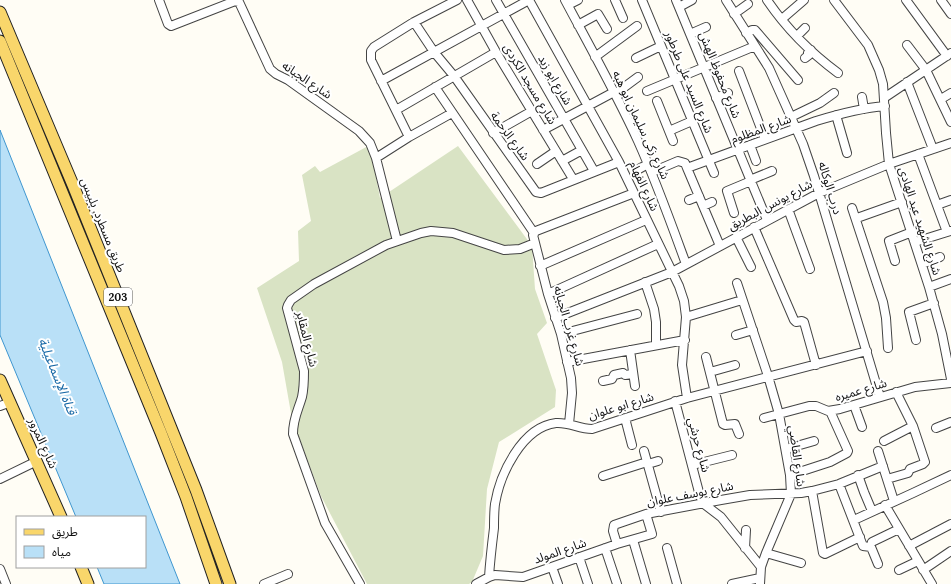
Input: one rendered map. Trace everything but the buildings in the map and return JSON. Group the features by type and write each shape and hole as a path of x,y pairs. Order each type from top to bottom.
{"main road":[{"name":"طريق مسطرد, بلبيس","path":"0,12 67,171 199,497 230,584"},
{"name":"طريق مسطرد, بلبيس","path":"0,41 161,433 186,497 216,584"},
{"name":"شارع المرور","path":"0,380 37,460 61,516"},
{"path":"81,568 88,584"}],"street":[{"name":"شارع الجبانه","path":"159,0 168,24 171,26 235,1 239,2 270,69 274,73 288,80 359,131 370,143 376,158 397,241"},
{"path":"409,137 371,60 371,51 374,46 414,22 457,0"},
{"name":"شارع مسجد الكردى","path":"467,0 496,52 573,179"},
{"name":"شارع ابو زيد","path":"496,0 503,14 558,101 564,119 594,171"},
{"path":"381,81 529,0"},
{"name":"شارع الفهام","path":"529,0 619,162 672,272 681,294 686,317 685,340 682,349 682,365 687,398"},
{"path":"566,3 578,0"},
{"path":"615,0 623,18"},
{"name":"شارع السيد على طرطور","path":"642,0 714,173"},
{"path":"677,3 692,0"},
{"name":"درب الوكاله","path":"726,0 769,68 809,160 880,396"},
{"path":"768,0 797,36 823,62 838,72"},
{"path":"782,19 804,0"},
{"name":"شارع الشهيد عبد الهادى","path":"834,0 855,27 874,57 881,77 885,106 889,164 934,303 951,378"},
{"path":"884,98 949,54 906,0"},
{"path":"940,0 951,14"},
{"name":"شارع زكى سليمان ابو هبه","path":"566,3 614,93 652,172 686,264"},
{"name":"شارع محفوظ الهش","path":"677,3 767,220"},
{"path":"734,14 748,4"},
{"path":"578,25 598,14 607,29"},
{"name":"شارع الرحمة","path":"414,22 434,52 454,76 536,192 541,193 619,162"},
{"path":"595,57 637,26"},
{"path":"690,34 706,27"},
{"path":"797,36 805,28"},
{"path":"746,33 755,30 798,80"},
{"path":"907,45 926,70 951,122"},
{"path":"636,58 661,46"},
{"path":"647,91 755,46"},
{"path":"805,58 809,55 808,53 811,50"},
{"path":"396,110 496,52"},
{"path":"739,71 765,139"},
{"path":"543,130 614,93 638,77"},
{"path":"908,82 933,149"},
{"name":"شارع غرب الجبانه","path":"435,88 534,237 540,266 561,334 571,378 572,408 569,424"},
{"path":"716,98 728,93"},
{"path":"791,117 820,103 834,93"},
{"path":"941,99 951,93"},
{"path":"862,97 864,109"},
{"path":"657,101 673,141"},
{"name":"شارع المظلوم","path":"687,168 836,115 885,106"},
{"path":"493,133 532,111"},
{"path":"376,158 409,137 452,113"},
{"path":"836,115 847,153"},
{"path":"669,131 692,121"},
{"name":"شارع يونس البطريق","path":"555,318 672,272 819,193 889,164 951,144"},
{"path":"750,145 756,160"},
{"path":"562,161 582,150"},
{"path":"536,164 556,151"},
{"path":"915,242 949,232 936,205 918,154"},
{"path":"652,172 678,161 685,163 720,246"},
{"path":"637,170 648,164"},
{"path":"734,213 727,191 772,171"},
{"name":"شارع المقابر","path":"360,584 325,523 293,434 293,422 302,395 304,371 287,308 291,300 314,284 376,250 421,233 453,233 504,250 520,249 534,237 536,231 634,193"},
{"path":"689,200 699,196"},
{"path":"936,205 951,200"},
{"path":"703,206 712,202"},
{"path":"857,218 902,202"},
{"path":"852,208 857,218 883,302 886,318 888,348"},
{"path":"788,209 810,269"},
{"path":"540,266 646,220"},
{"path":"754,227 794,320 797,322 804,322 816,364"},
{"path":"895,261 889,241 912,232"},
{"path":"736,237 751,267"},
{"path":"548,294 658,244"},
{"path":"922,264 940,257"},
{"path":"929,287 951,279"},
{"path":"645,282 654,309 656,322 656,345"},
{"name":"شارع القاضي","path":"737,283 779,414 790,475 791,494 761,567 760,581"},
{"path":"686,317 742,300"},
{"path":"916,340 909,312 934,303"},
{"path":"561,334 637,314"},
{"path":"736,335 753,330"},
{"path":"942,334 951,332"},
{"path":"567,362 685,340"},
{"path":"630,350 635,386"},
{"name":"شارع ابو علوان","path":"489,577 495,503 501,481 511,460 524,441 533,432 544,426 557,423 569,424 584,429 592,429 674,401 867,351"},
{"path":"706,357 723,424 734,424 739,434"},
{"path":"710,372 735,365"},
{"path":"603,381 612,379 614,375 623,373 625,375 633,374"},
{"name":"شارع عميره","path":"764,418 809,406 816,406 823,410 830,411 915,387 951,383"},
{"path":"887,479 908,473 910,469 924,463 913,426 896,392"},
{"name":"شارع حرشي","path":"674,401 700,496 704,504"},
{"path":"0,406 10,402"},
{"path":"854,405 862,427"},
{"path":"790,475 830,462 847,453 848,451 830,411"},
{"path":"625,418 632,445"},
{"path":"936,428 951,422"},
{"path":"884,441 913,426"},
{"path":"786,449 814,441"},
{"path":"644,451 661,512"},
{"path":"878,451 894,501"},
{"path":"692,465 732,455"},
{"path":"0,479 37,460"},
{"path":"603,476 658,461"},
{"name":"شارع يوسف علوان","path":"617,544 613,531 614,526 646,514 750,496 791,494 812,491 838,484 883,466"},
{"path":"854,520 951,474"},
{"path":"857,476 872,511"},
{"path":"838,484 864,546 872,547 878,564"},
{"path":"812,491 823,553 825,554 860,537"},
{"path":"704,504 721,518 761,567"},
{"path":"885,505 932,584"},
{"name":"شارع المولد","path":"476,584 489,577 495,576 524,580 579,557 652,534 646,514"},
{"path":"909,546 951,524"},
{"path":"872,542 899,529"},
{"path":"745,548 746,530"},
{"path":"633,540 646,584"},
{"path":"605,548 617,584"},
{"path":"667,548 677,584"},
{"path":"923,570 951,551"},
{"path":"766,553 801,562"},
{"path":"579,557 588,584"},
{"path":"899,570 918,561"},
{"path":"552,567 558,584"},
{"path":"0,569 6,584"},
{"path":"264,584 288,574"},
{"path":"737,584 760,581"}],"green space":[{"path":"370,145 380,198 458,146 532,246 535,289 547,323 537,334 556,390 555,407 499,442 487,489 483,556 472,582 469,584 367,584 321,496 292,419 282,362 257,288 299,261 298,231 311,221 302,175 315,166 320,172"}],"water":[{"name":"قناة الإسماعيلية","path":"0,130 180,584 104,584 97,568 146,568 146,516 76,516 0,335"}]}
